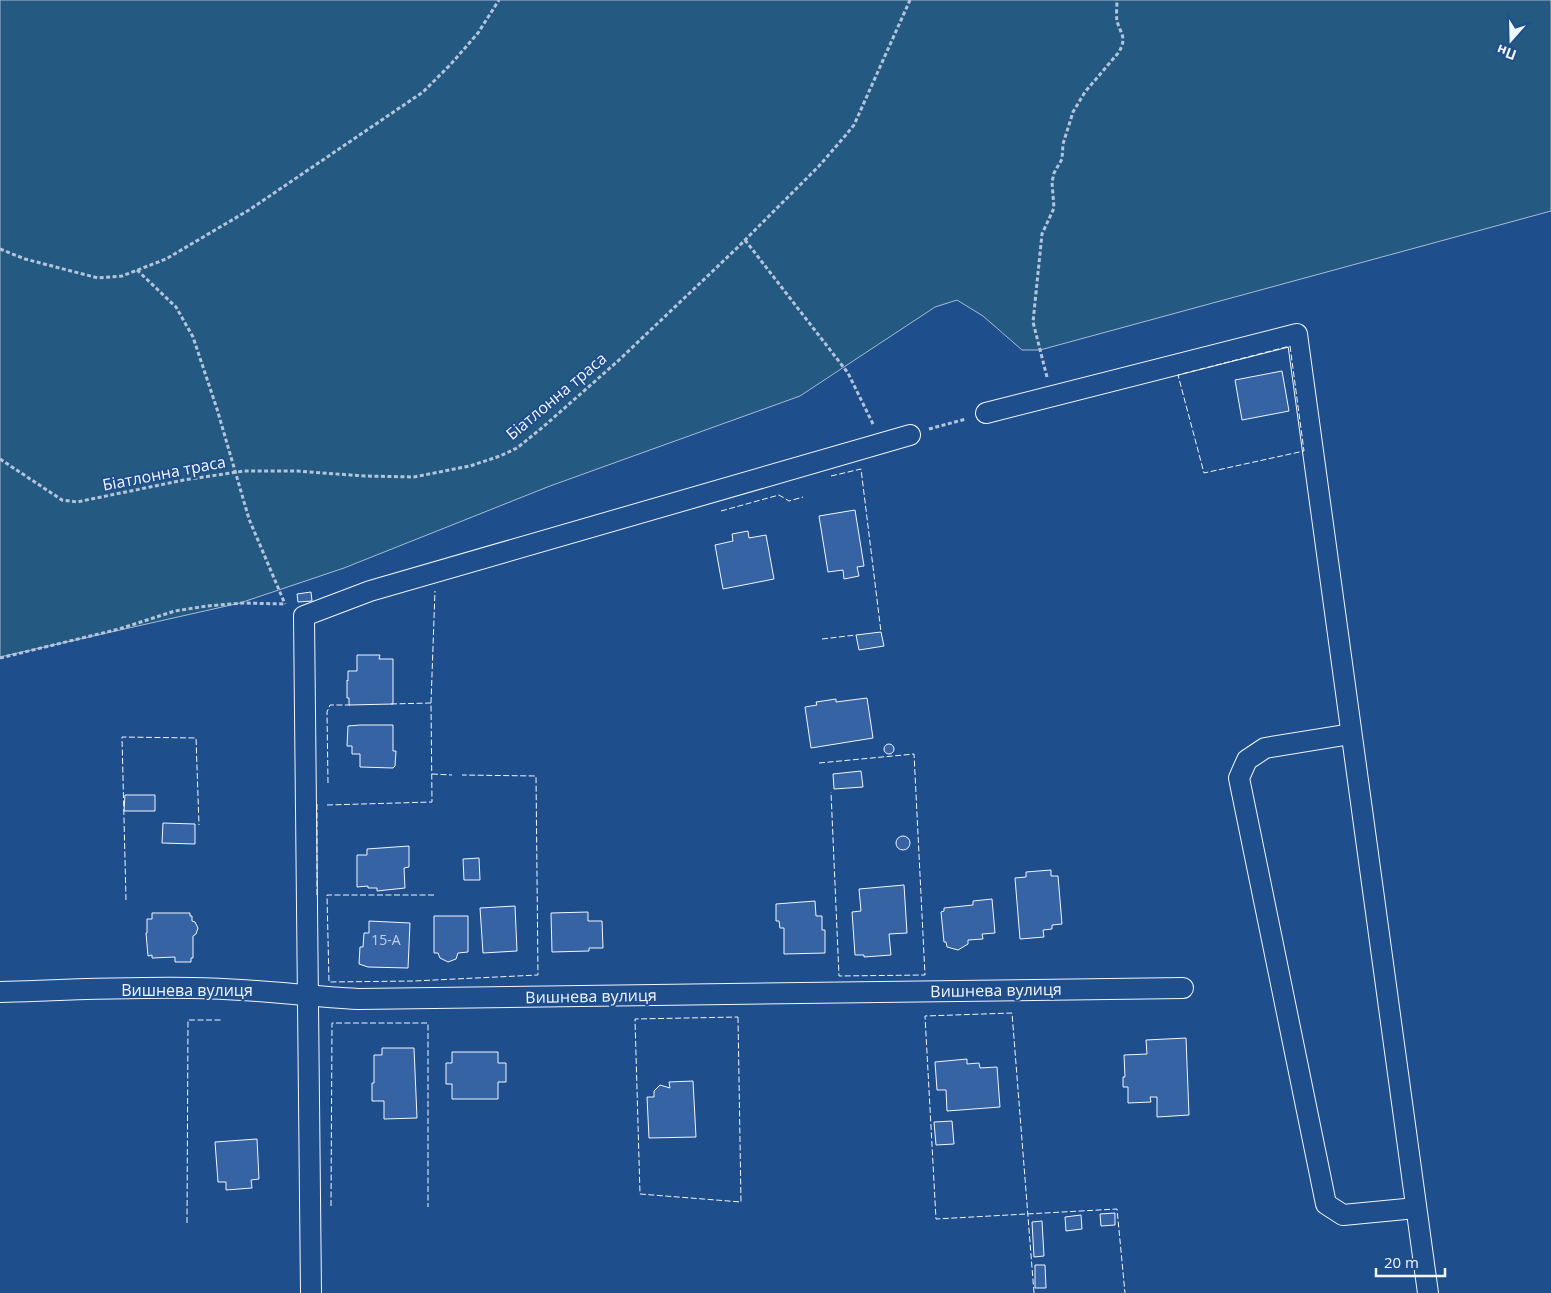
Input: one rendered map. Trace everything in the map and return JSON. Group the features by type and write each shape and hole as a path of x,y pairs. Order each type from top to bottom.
{"street":[{"path":"986,413 1297,334 1428,1293"},
{"path":"311,1293 304,616 370,591 910,435"},
{"path":"1351,734 1265,748 1247,760 1239,778 1326,1204 1343,1215 1416,1208"},
{"name":"Вишнева вулиця","path":"0,992 190,988 263,990 308,996 358,999 1183,988"}],"path":[{"path":"0,249 25,259 98,278 122,276 166,258 249,210 423,92 452,64 478,33 499,0"},
{"name":"Біатлонна траса","path":"0,459 62,500 77,502 184,480 236,472 297,471 364,476 414,477 470,466 517,448 619,360 819,166 854,125 910,0"},
{"path":"1053,396 1032,322 1042,234 1054,208 1052,182 1054,173 1062,159 1063,144 1073,112 1085,92 1123,46 1124,37 1117,19 1117,0"},
{"path":"744,240 848,373 882,443"},
{"path":"0,658 119,629 175,611 243,603 285,604 249,519 217,409 193,337 176,307 137,270"},
{"path":"910,435 986,413"}],"shaded area":[{"path":"0,0 1551,0 1551,211 1040,350 1022,350 983,316 957,300 935,307 800,396 550,486 344,568 240,603 0,657"}],"building":[{"path":"1282,371 1289,411 1242,420 1235,380"},
{"path":"855,510 864,566 857,567 859,576 844,579 843,570 828,572 819,516"},
{"path":"748,531 749,538 766,535 774,579 723,589 715,545 733,541 732,534"},
{"path":"311,592 312,601 298,602 297,594"},
{"path":"881,632 884,646 859,650 856,635"},
{"path":"357,655 380,655 379,659 393,659 393,704 349,705 349,698 347,698 348,671 357,671"},
{"path":"867,698 873,738 811,748 805,707 817,705 816,702 836,699 836,702"},
{"path":"393,725 393,751 396,751 395,766 393,768 360,767 360,754 352,754 352,746 347,746 348,726"},
{"path":"887,744 891,744 894,749 893,753 887,754 884,751 884,747"},
{"path":"861,771 863,787 834,789 833,774"},
{"path":"125,795 155,795 155,811 124,811"},
{"path":"163,823 195,824 195,844 162,843"},
{"path":"900,836 906,836 910,843 906,850 900,850 896,846 896,840"},
{"path":"409,846 409,867 404,868 405,888 377,891 377,888 368,888 368,886 357,887 357,855 367,855 367,849"},
{"path":"479,858 480,880 464,880 463,859"},
{"path":"1051,870 1051,876 1058,876 1062,924 1052,925 1052,929 1043,930 1044,937 1020,939 1015,878 1026,877 1026,872"},
{"path":"904,885 907,933 889,934 891,955 864,957 864,955 855,955 852,912 861,911 859,889"},
{"path":"992,899 995,933 982,934 983,939 968,940 968,944 958,950 947,947 946,942 944,942 941,912 944,911 944,908 973,905 973,901"},
{"path":"815,901 816,916 822,916 822,930 825,930 825,953 784,954 784,928 780,928 779,921 776,921 776,904"},
{"path":"515,906 517,951 483,953 480,908"},
{"path":"588,912 588,921 602,921 603,948 589,948 589,951 552,952 551,913"},
{"path":"152,913 190,913 192,921 195,922 198,928 193,936 193,958 191,958 191,962 175,962 175,957 152,958 152,955 148,956 147,919 152,919"},
{"path":"434,916 468,916 468,952 458,953 456,959 448,962 440,958 438,953 434,953"},
{"path":"369,921 410,923 408,968 368,967 359,964 360,947 363,947 364,933 369,933"},
{"path":"1186,1038 1189,1115 1157,1117 1157,1097 1150,1097 1151,1102 1128,1103 1128,1087 1123,1087 1123,1077 1125,1077 1124,1055 1147,1054 1146,1040"},
{"path":"382,1048 414,1048 417,1118 384,1119 384,1101 372,1101 374,1055 382,1055"},
{"path":"452,1052 498,1052 498,1063 506,1063 506,1082 498,1082 498,1099 452,1099 452,1084 446,1084 446,1063 452,1063"},
{"path":"967,1059 967,1064 979,1063 980,1068 997,1067 1000,1107 947,1111 946,1090 937,1090 935,1062"},
{"path":"693,1081 696,1137 649,1138 647,1097 654,1097 654,1091 660,1085 670,1088 669,1082"},
{"path":"952,1121 954,1144 936,1145 934,1122"},
{"path":"257,1139 259,1179 251,1180 252,1188 226,1190 226,1182 218,1182 215,1142"},
{"path":"1115,1213 1115,1225 1101,1226 1100,1214"},
{"path":"1081,1215 1082,1229 1066,1231 1065,1217"},
{"path":"1042,1221 1044,1256 1034,1257 1032,1222"},
{"path":"1035,1265 1045,1265 1046,1288 1035,1288"}],"fence":[{"path":"1290,346 1304,451 1204,473 1178,375 1290,346"},
{"path":"831,476 861,469 881,632"},
{"path":"721,511 779,495 789,501 803,497"},
{"path":"431,703 435,591"},
{"path":"822,639 856,635"},
{"path":"327,805 432,802 431,703 390,704"},
{"path":"328,783 327,712 330,705 350,705"},
{"path":"126,900 122,737 196,738 199,825"},
{"path":"819,763 914,754 925,975 839,976 831,792"},
{"path":"432,774 452,775"},
{"path":"434,895 327,895 329,982 414,981 538,975 536,776 462,775"},
{"path":"317,803 317,895"},
{"path":"1034,1293 1012,1013 925,1016 936,1219 1117,1209 1125,1293"},
{"path":"738,1017 741,1202 640,1194 635,1019 738,1017"},
{"path":"187,1223 188,1020 223,1020"},
{"path":"331,1206 332,1023 428,1023 428,1207"}]}
